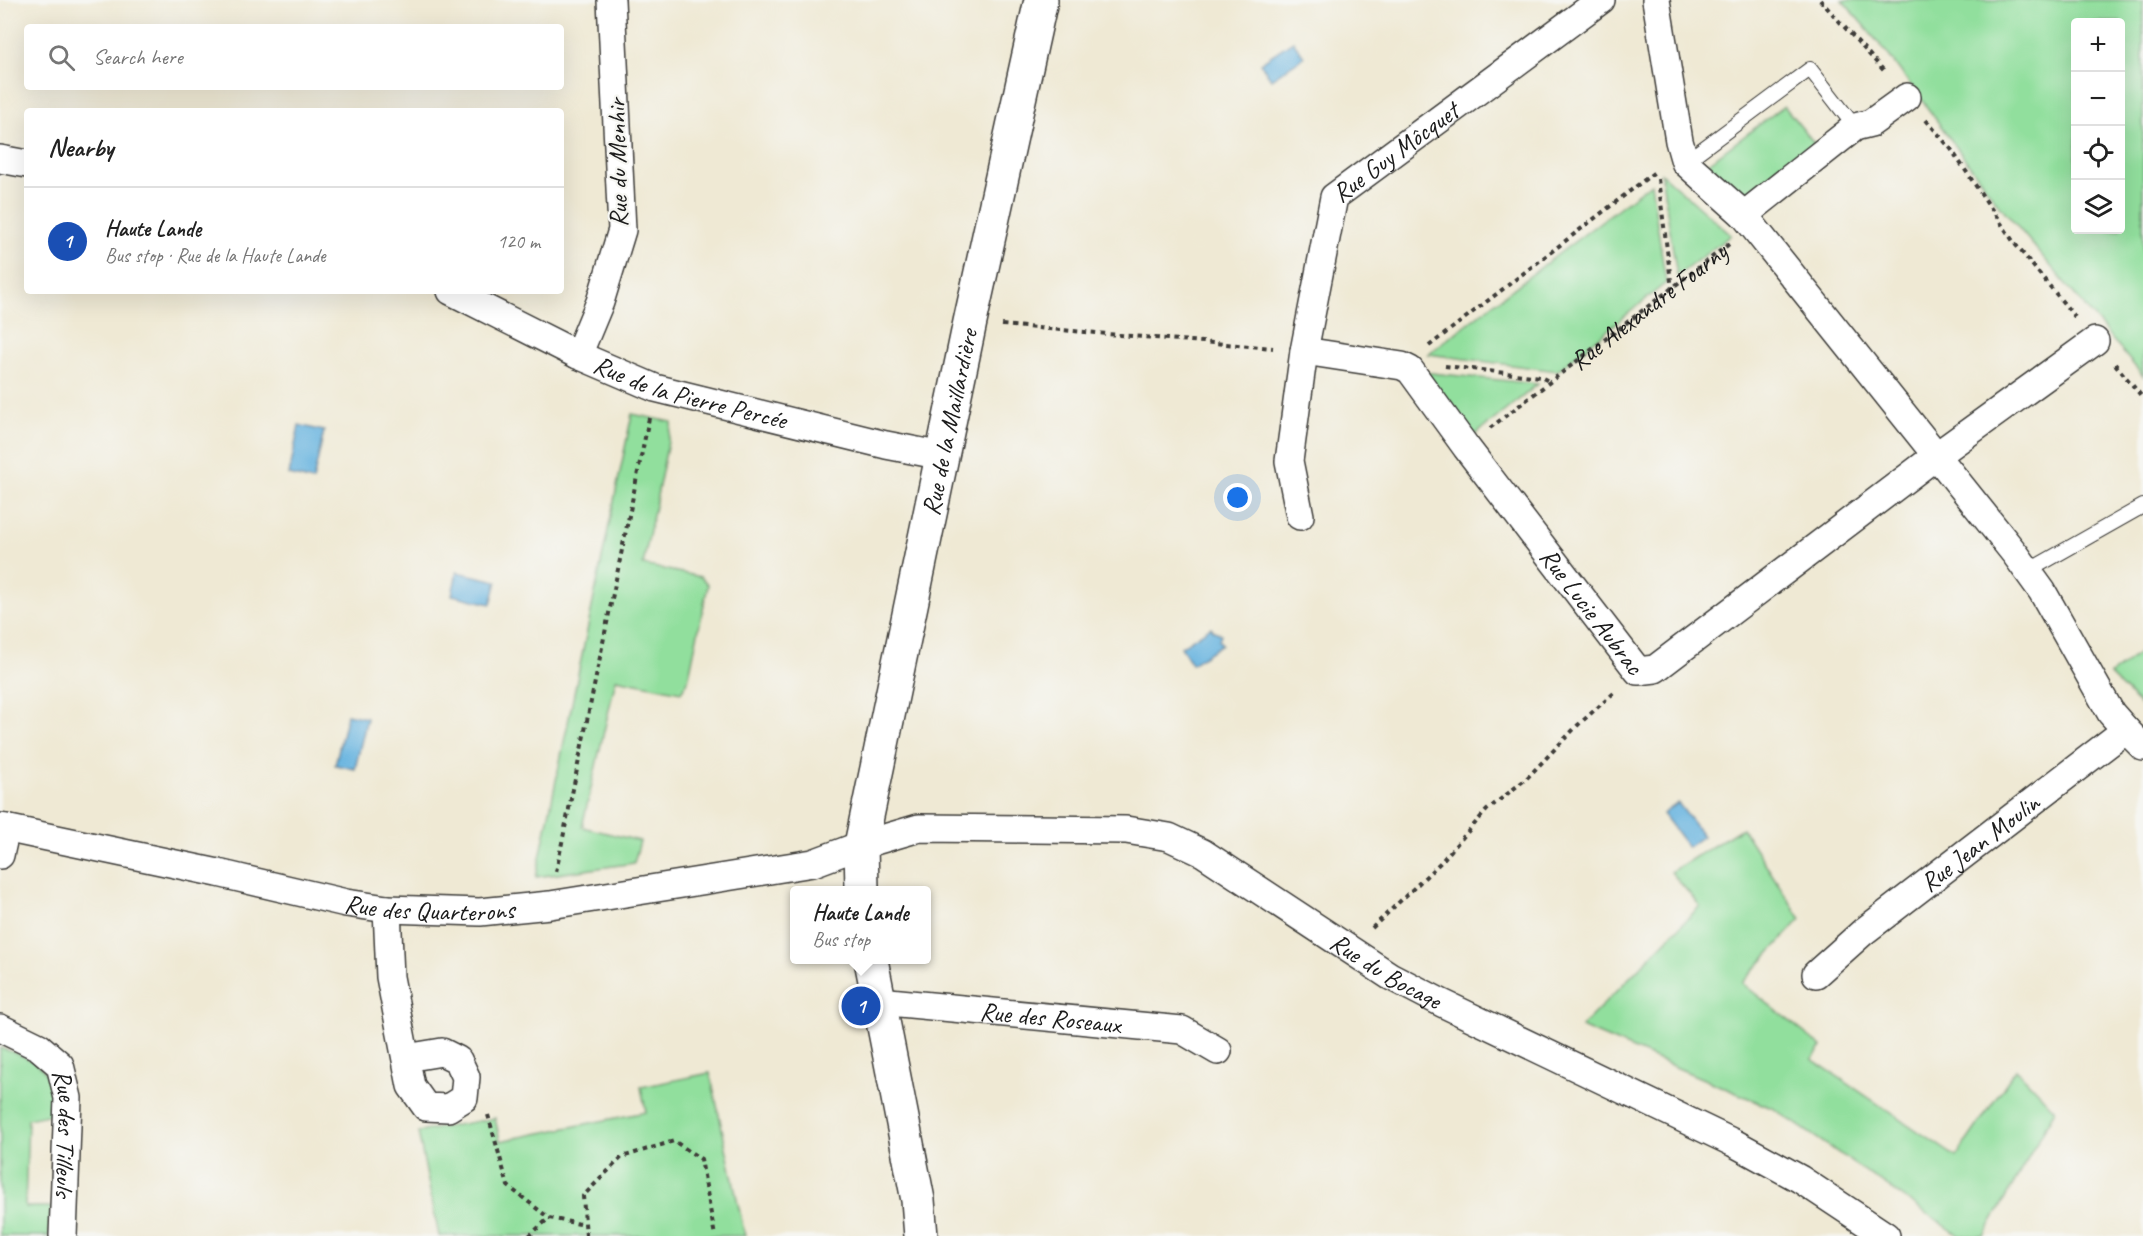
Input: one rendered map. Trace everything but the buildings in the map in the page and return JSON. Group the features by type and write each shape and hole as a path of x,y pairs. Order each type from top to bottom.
{"street":[{"name":"Rue du Menhir","path":"578,355 600,302 622,230 611,0"},
{"name":"Rue de la Maillardière","path":"862,886 861,845 970,322 1041,0"},
{"name":"Rue Guy Môcquet","path":"1300,516 1289,461 1304,351 1334,197 1601,0"},
{"path":"1656,0 1683,156 1744,214 2028,571 2042,591 2111,713 2135,739"},
{"name":"Rue Alexandre Fourny","path":"1744,214 1855,126 1871,123 1907,97"},
{"path":"0,159 24,163"},
{"name":"Rue de la Pierre Percée","path":"457,294 578,355 655,388 886,445 943,456"},
{"name":"Rue Lucie Aubrac","path":"1406,368 1638,671 1655,669 1936,456 2095,341"},
{"path":"1304,351 1406,368"},
{"name":"Rue Jean Moulin","path":"1816,974 1863,932 2135,739"},
{"path":"0,855 3,827"},
{"name":"Rue des Quarterons","path":"3,827 346,903 387,909 480,912 550,905 813,863 861,845"},
{"name":"Rue du Bocage","path":"861,845 919,828 1126,830 1169,837 1203,853 1389,976 1734,1143 1800,1179 1886,1236"},
{"path":"387,909 390,977 411,1086 426,1107 448,1108 464,1098 465,1077 458,1060 442,1052 406,1058"},
{"path":"872,964 918,1200 921,1236"},
{"name":"Rue des Roseaux","path":"879,1001 1182,1030 1218,1051"},
{"name":"Rue des Tilleuls","path":"0,1028 39,1047 60,1065 68,1098 63,1236"}],"lane":[{"path":"1683,156 1810,69 1855,126"},
{"path":"2028,571 2143,506"}],"path":[{"path":"1820,0 1950,149 2015,243 2143,398"},
{"path":"1406,368 1683,156"},
{"name":"Rue Alexandre Fourny","path":"1466,447 1737,237 1744,214"},
{"path":"970,322 1304,351"},
{"path":"1406,368 1424,363 1541,377 1550,382"},
{"path":"550,905 655,388"},
{"path":"1350,950 1440,863 1487,810 1526,778 1578,724 1638,671"},
{"path":"464,1098 487,1114 508,1186 549,1218 585,1226"},
{"path":"586,1236 583,1196 622,1157 674,1142 701,1159 716,1236"},
{"path":"530,1236 549,1218"}],"green space":[{"path":"1842,0 2143,0 2143,376 1996,201 1887,53"},
{"path":"1784,106 1815,144 1743,200 1706,165"},
{"path":"1661,173 1731,235 1677,276"},
{"path":"1651,183 1666,283 1557,371 1428,354"},
{"path":"1422,372 1538,384 1474,436"},
{"path":"632,414 672,422 643,565 701,577 708,585 688,681 681,692 616,679 582,827 640,841 634,863 536,877"},
{"path":"2143,650 2143,708 2110,675"},
{"path":"1742,828 1801,919 1742,983 1822,1047 1812,1059 1956,1157 2016,1069 2055,1110 1984,1236 1960,1236 1774,1109 1581,1027 1700,906 1671,872"},
{"path":"0,1048 34,1062 42,1069 51,1086 52,1114 28,1119 25,1207 51,1207 49,1236 0,1236"},
{"path":"710,1073 745,1236 439,1236 418,1132 495,1118 500,1141 646,1112 641,1087"}],"water":[{"path":"1293,41 1304,57 1271,79 1260,63"},
{"path":"299,425 324,431 313,481 289,475"},
{"path":"457,572 497,581 491,604 452,595"},
{"path":"1211,627 1221,634 1219,640 1222,644 1192,664 1181,647"},
{"path":"347,714 367,718 355,769 335,765"},
{"path":"1678,803 1703,836 1688,847 1663,814"}],"place":[{"name":"Haute Lande","path":"861,1006"}]}
